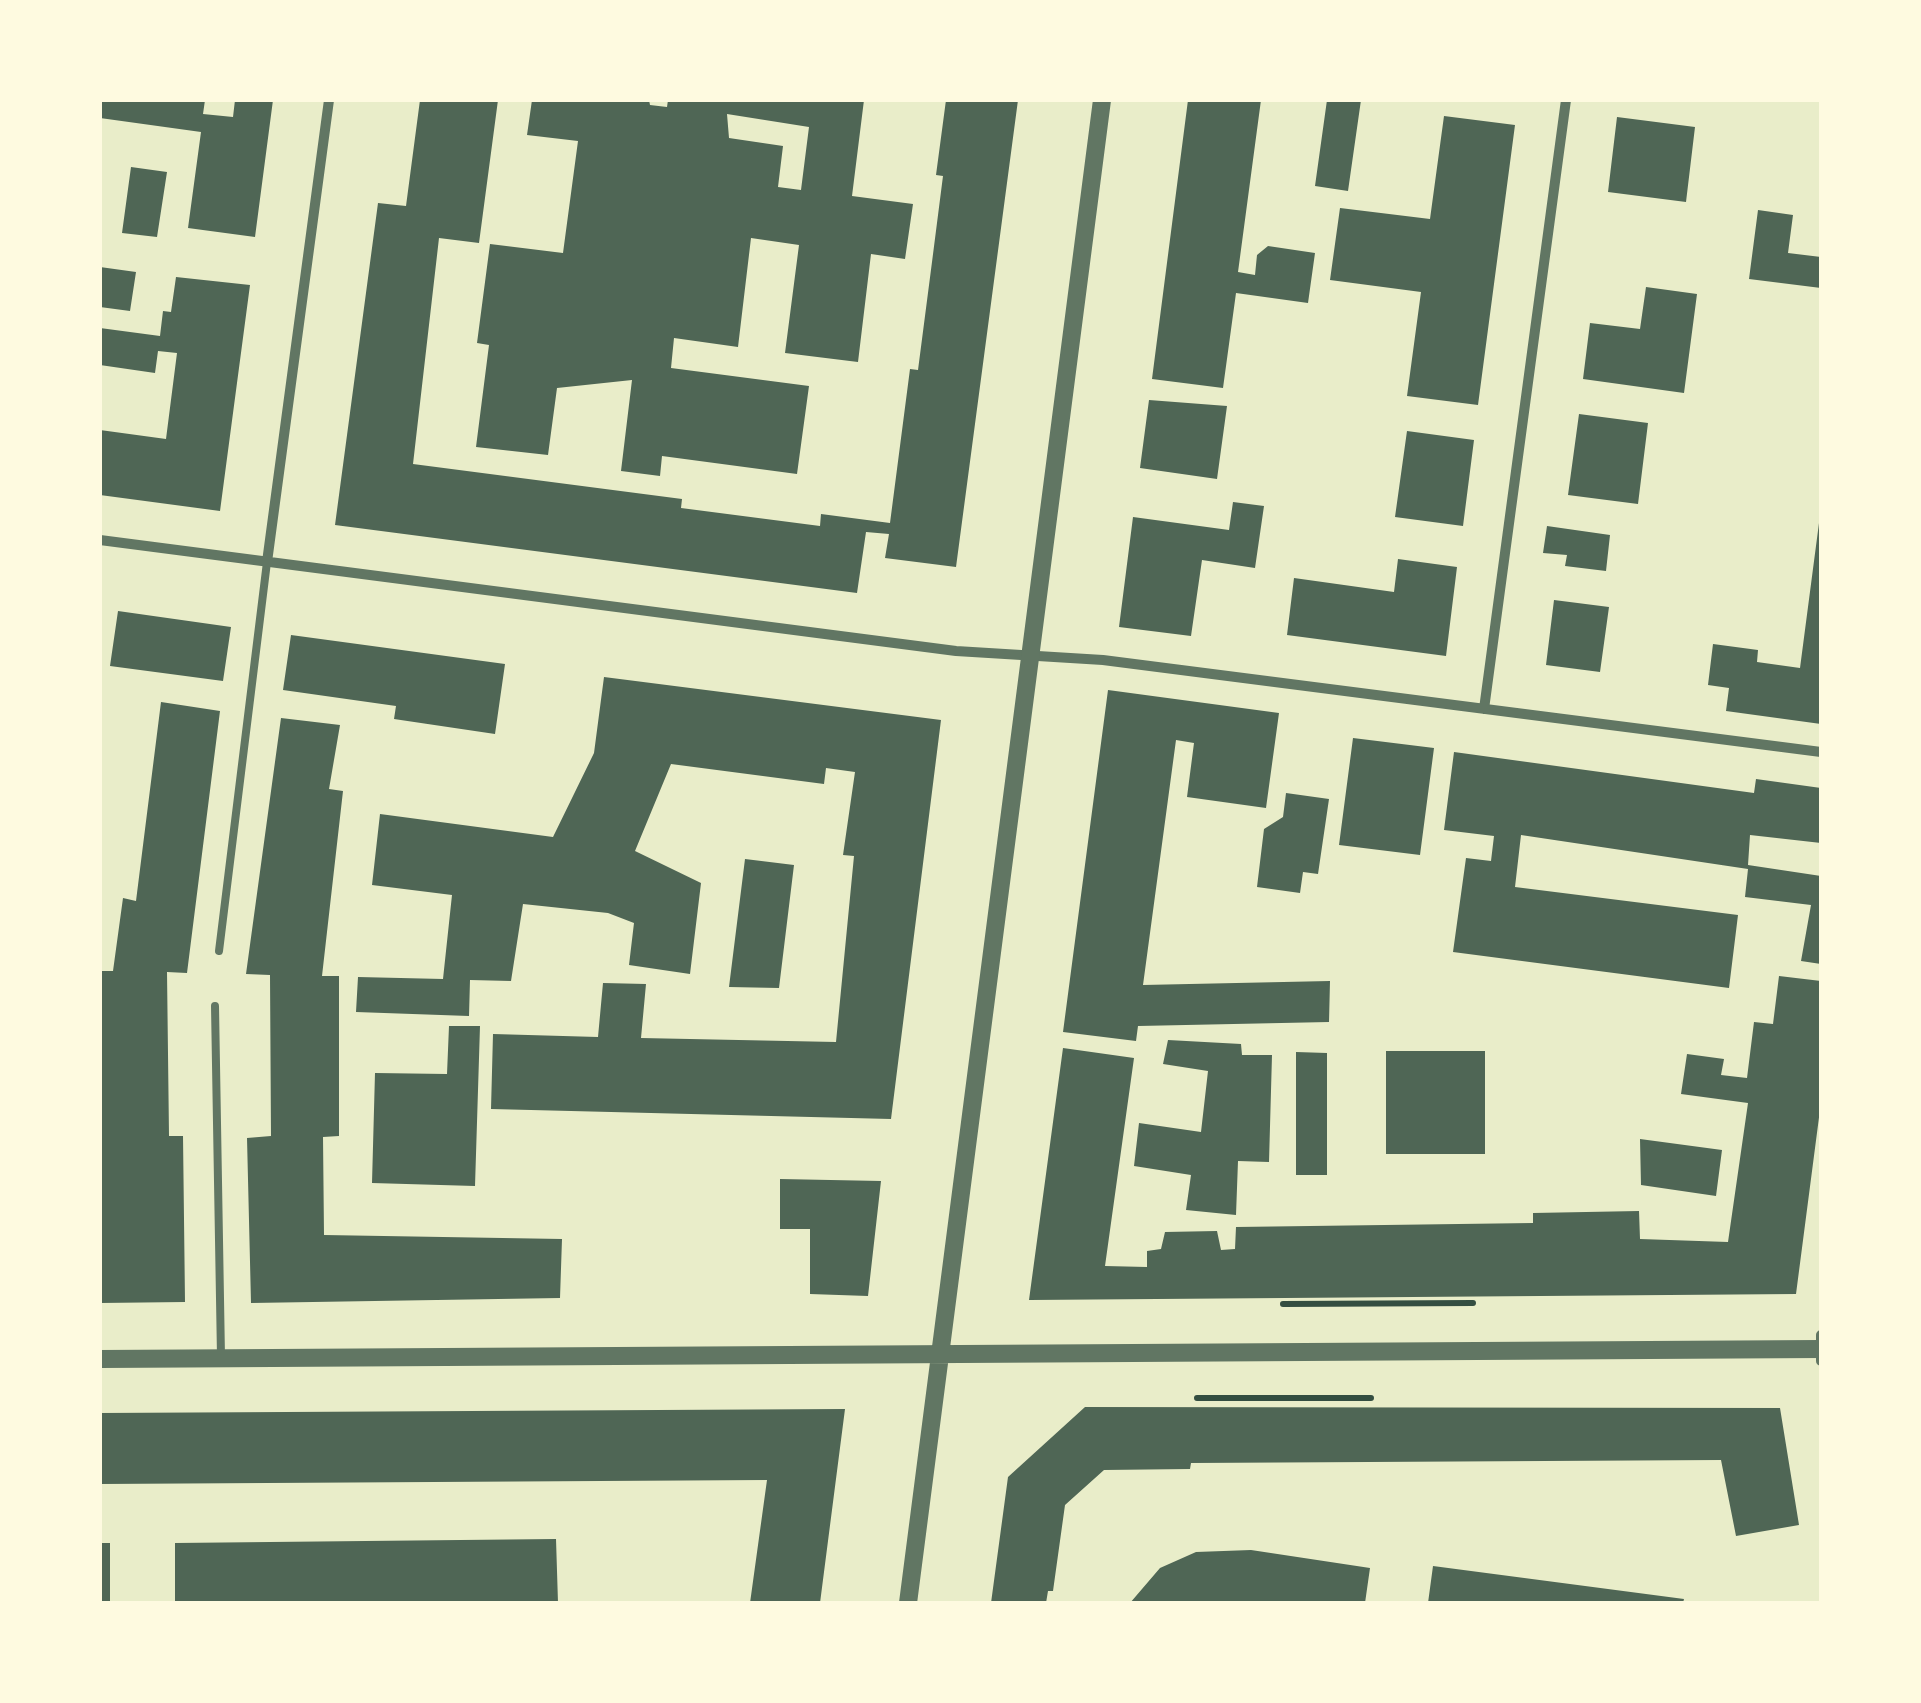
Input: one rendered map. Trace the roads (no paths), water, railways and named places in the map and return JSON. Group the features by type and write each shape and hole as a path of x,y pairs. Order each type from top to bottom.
{"street":[{"path":"268,562 329,100"},
{"path":"908,1603 1102,100"},
{"path":"1484,709 1566,100"},
{"path":"100,540 956,651 1103,660 1821,752"},
{"path":"100,1359 1821,1349"}],"lane":[{"path":"219,951 268,562"},
{"path":"215,1006 221,1358"}]}
